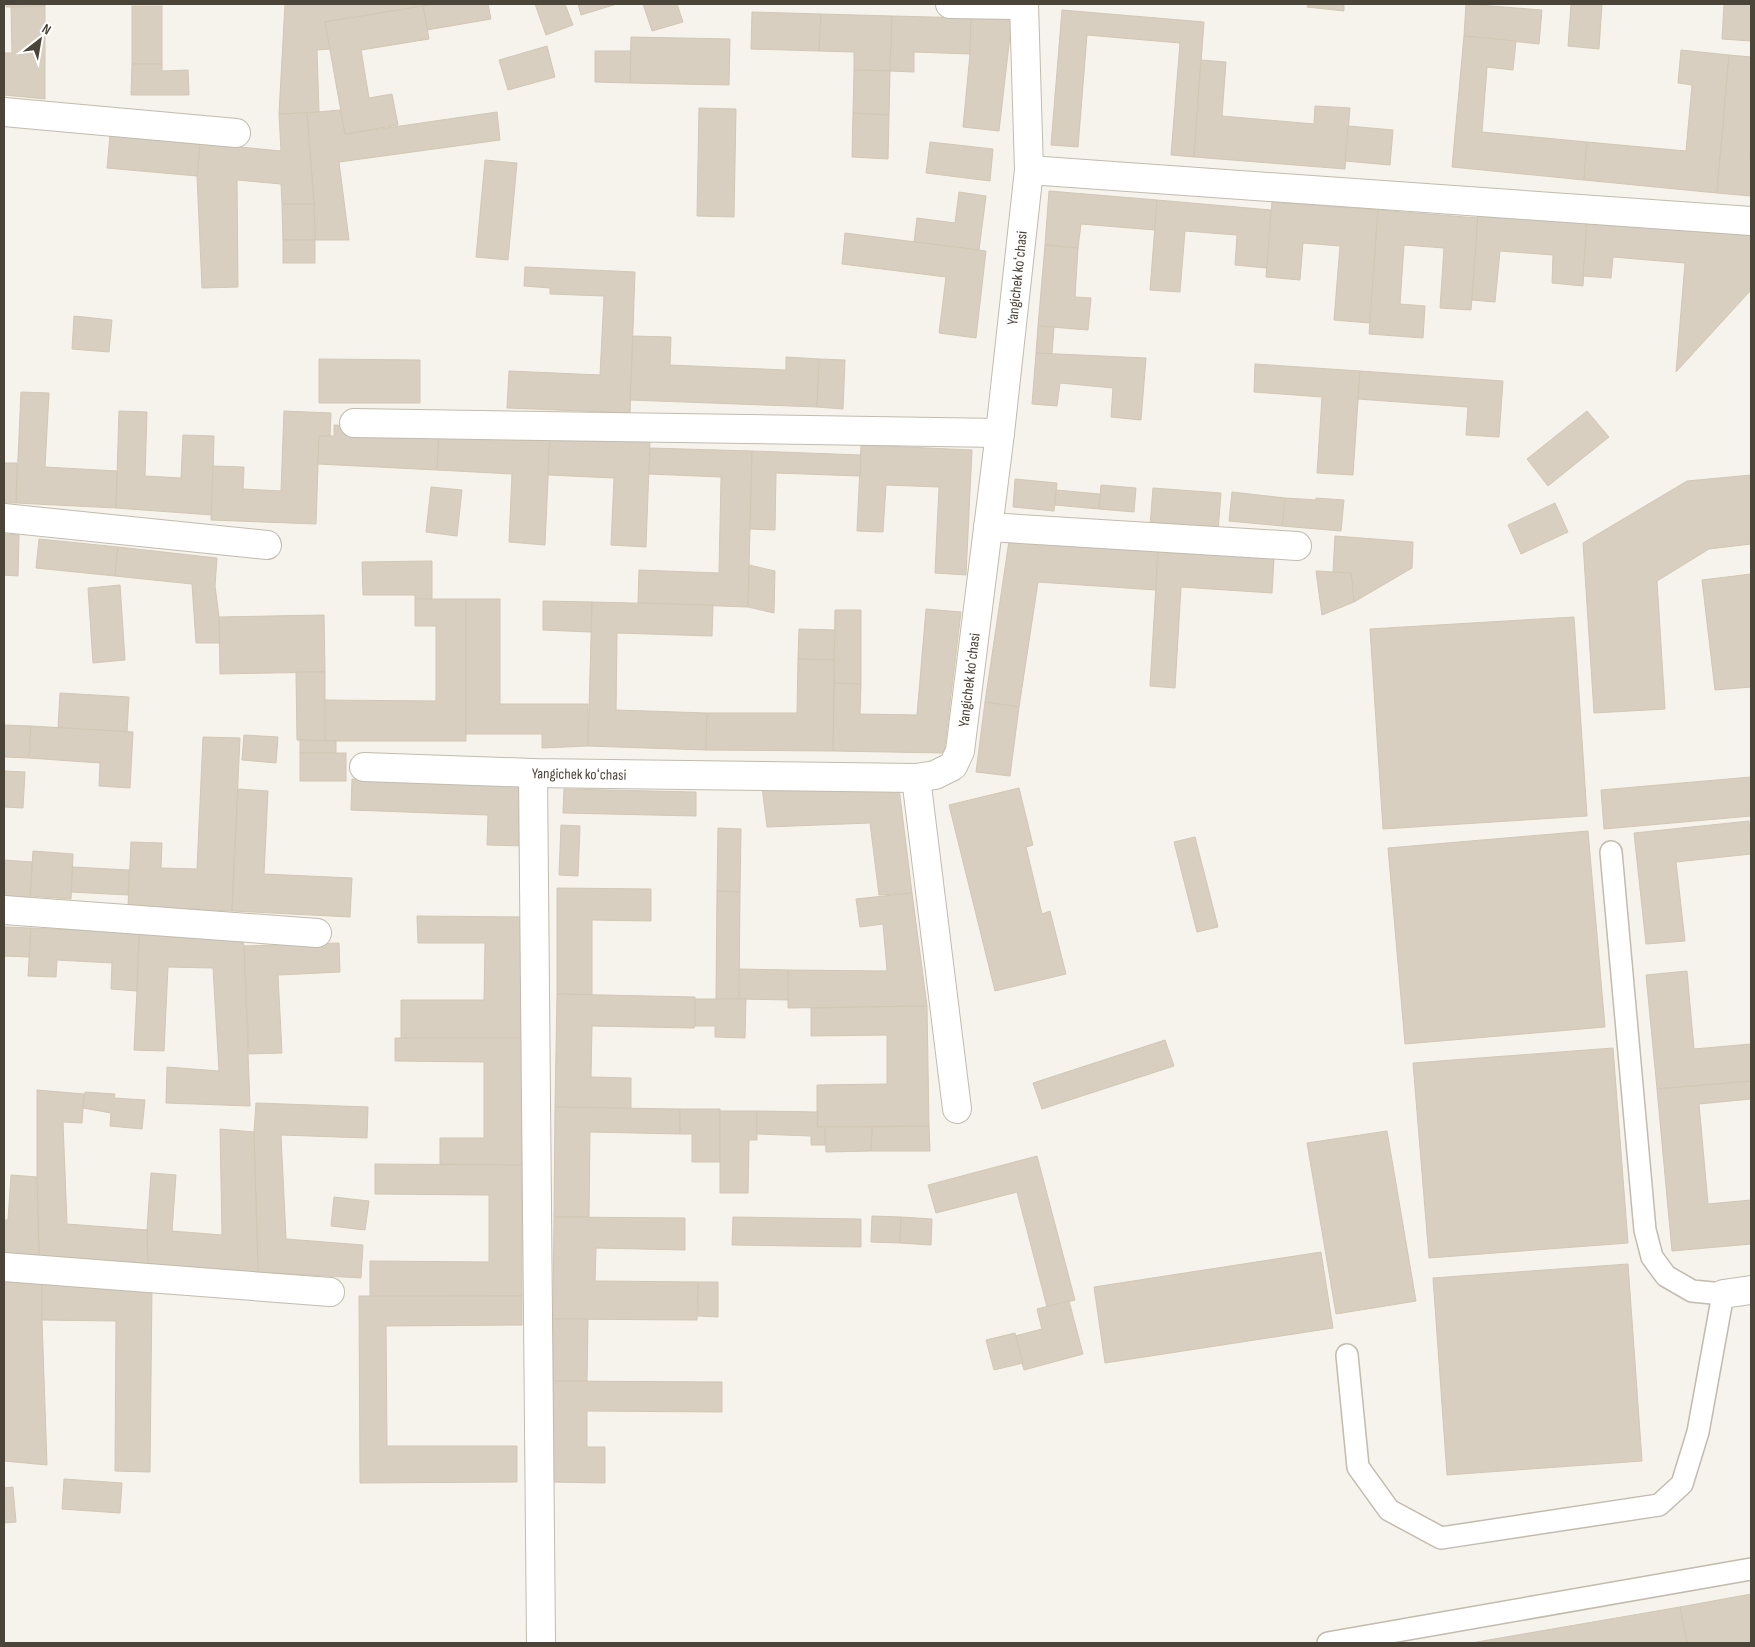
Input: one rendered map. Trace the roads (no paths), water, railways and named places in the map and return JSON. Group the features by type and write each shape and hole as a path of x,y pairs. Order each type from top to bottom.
{"street":[{"path":"950,4 1024,4"},
{"name":"Yangichek koʻchasi","path":"364,767 533,773 916,778 935,775 953,766 960,751 1000,432 1029,170 1024,4"},
{"path":"4,112 236,133"},
{"path":"1029,170 1751,221"},
{"path":"354,423 1000,432"},
{"path":"4,518 267,545"},
{"path":"988,527 1298,546"},
{"path":"533,773 541,1643"},
{"path":"916,778 957,1109"},
{"path":"4,910 317,933"},
{"path":"4,1267 330,1292"},
{"path":"1723,1294 1751,1290"}],"lane":[{"path":"1347,1355 1358,1467 1389,1510 1441,1538 1658,1505 1682,1484 1698,1432 1723,1294 1692,1291 1666,1276 1652,1257 1645,1230 1611,852"},
{"path":"1328,1643 1751,1569"}]}
